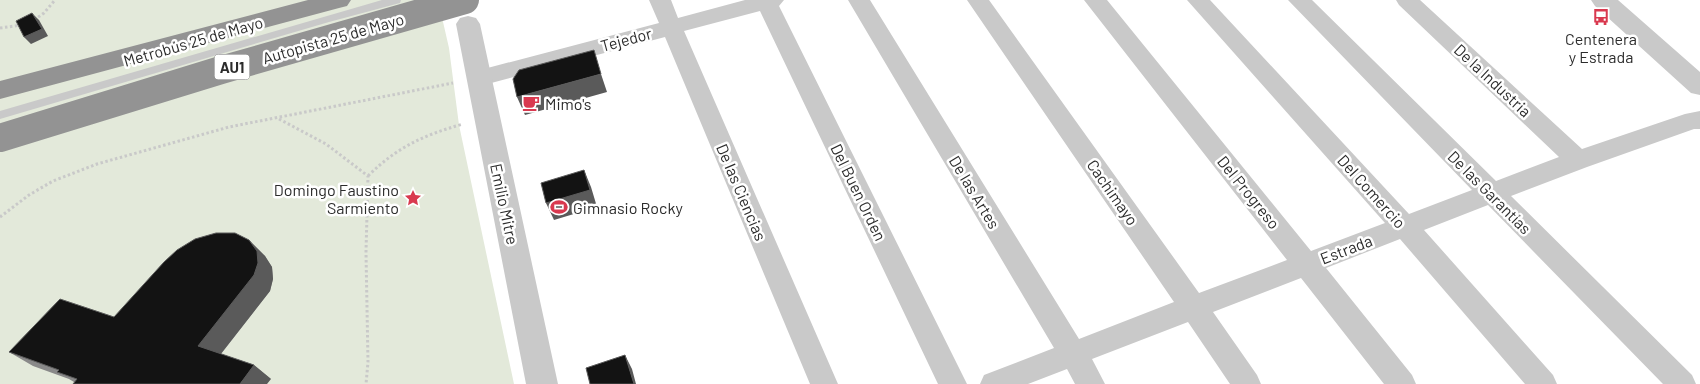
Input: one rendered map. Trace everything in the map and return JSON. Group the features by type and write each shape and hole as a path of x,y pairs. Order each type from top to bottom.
{"highway":[{"name":"AU1","path":"0,90 339,0"},
{"name":"Autopista 25 de Mayo","path":"0,138 221,70 466,12"}],"street":[{"name":"De las Ciencias","path":"660,0 824,384"},
{"name":"De las Artes","path":"859,0 1091,384"},
{"name":"Cachimayo","path":"978,0 1247,384"},
{"name":"Del Progreso","path":"1095,0 1402,384"},
{"name":"Del Comercio","path":"1198,0 1405,227 1543,384"},
{"name":"De las Garantías","path":"1299,0 1682,384"},
{"name":"De la Industria","path":"1408,0 1578,160"},
{"path":"1603,0 1700,86"},
{"name":"Tejedor","path":"480,78 768,1"},
{"name":"Del Buen Orden","path":"768,1 953,384"},
{"name":"Emilio Mitre","path":"466,12 542,384"},
{"name":"Estrada","path":"994,384 1578,160 1693,120 1700,120"}],"lane":[{"name":"Metrobús 25 de Mayo","path":"0,114 328,18 396,0"}],"path":[{"path":"0,28 30,23 44,13 55,0"},
{"path":"0,217 29,195 53,181 97,164 229,127 278,119 480,78"},
{"path":"366,384 368,362 366,252 368,176 384,159 400,147 421,136 488,118"},
{"path":"278,119 301,129 344,155 368,176"}],"green space":[{"path":"0,0 438,0 449,48 459,125 514,384 0,384"}],"building":[{"path":"32,13 42,29 24,37 16,21"},
{"path":"594,50 601,74 517,97 513,79 519,70"},
{"path":"584,170 590,190 546,203 541,183"},
{"path":"216,233 235,233 249,240 257,251 258,263 254,275 198,346 254,365 240,384 73,384 77,379 57,372 59,370 9,352 60,299 114,317 177,250 195,239"},
{"path":"625,355 634,384 590,384 586,368"}],"place":[{"name":"Centenera y Estrada","path":"1601,17"},
{"name":"Mimo's","path":"531,103"},
{"name":"Domingo Faustino Sarmiento","path":"413,198"},
{"name":"Gimnasio Rocky","path":"559,207"}]}
